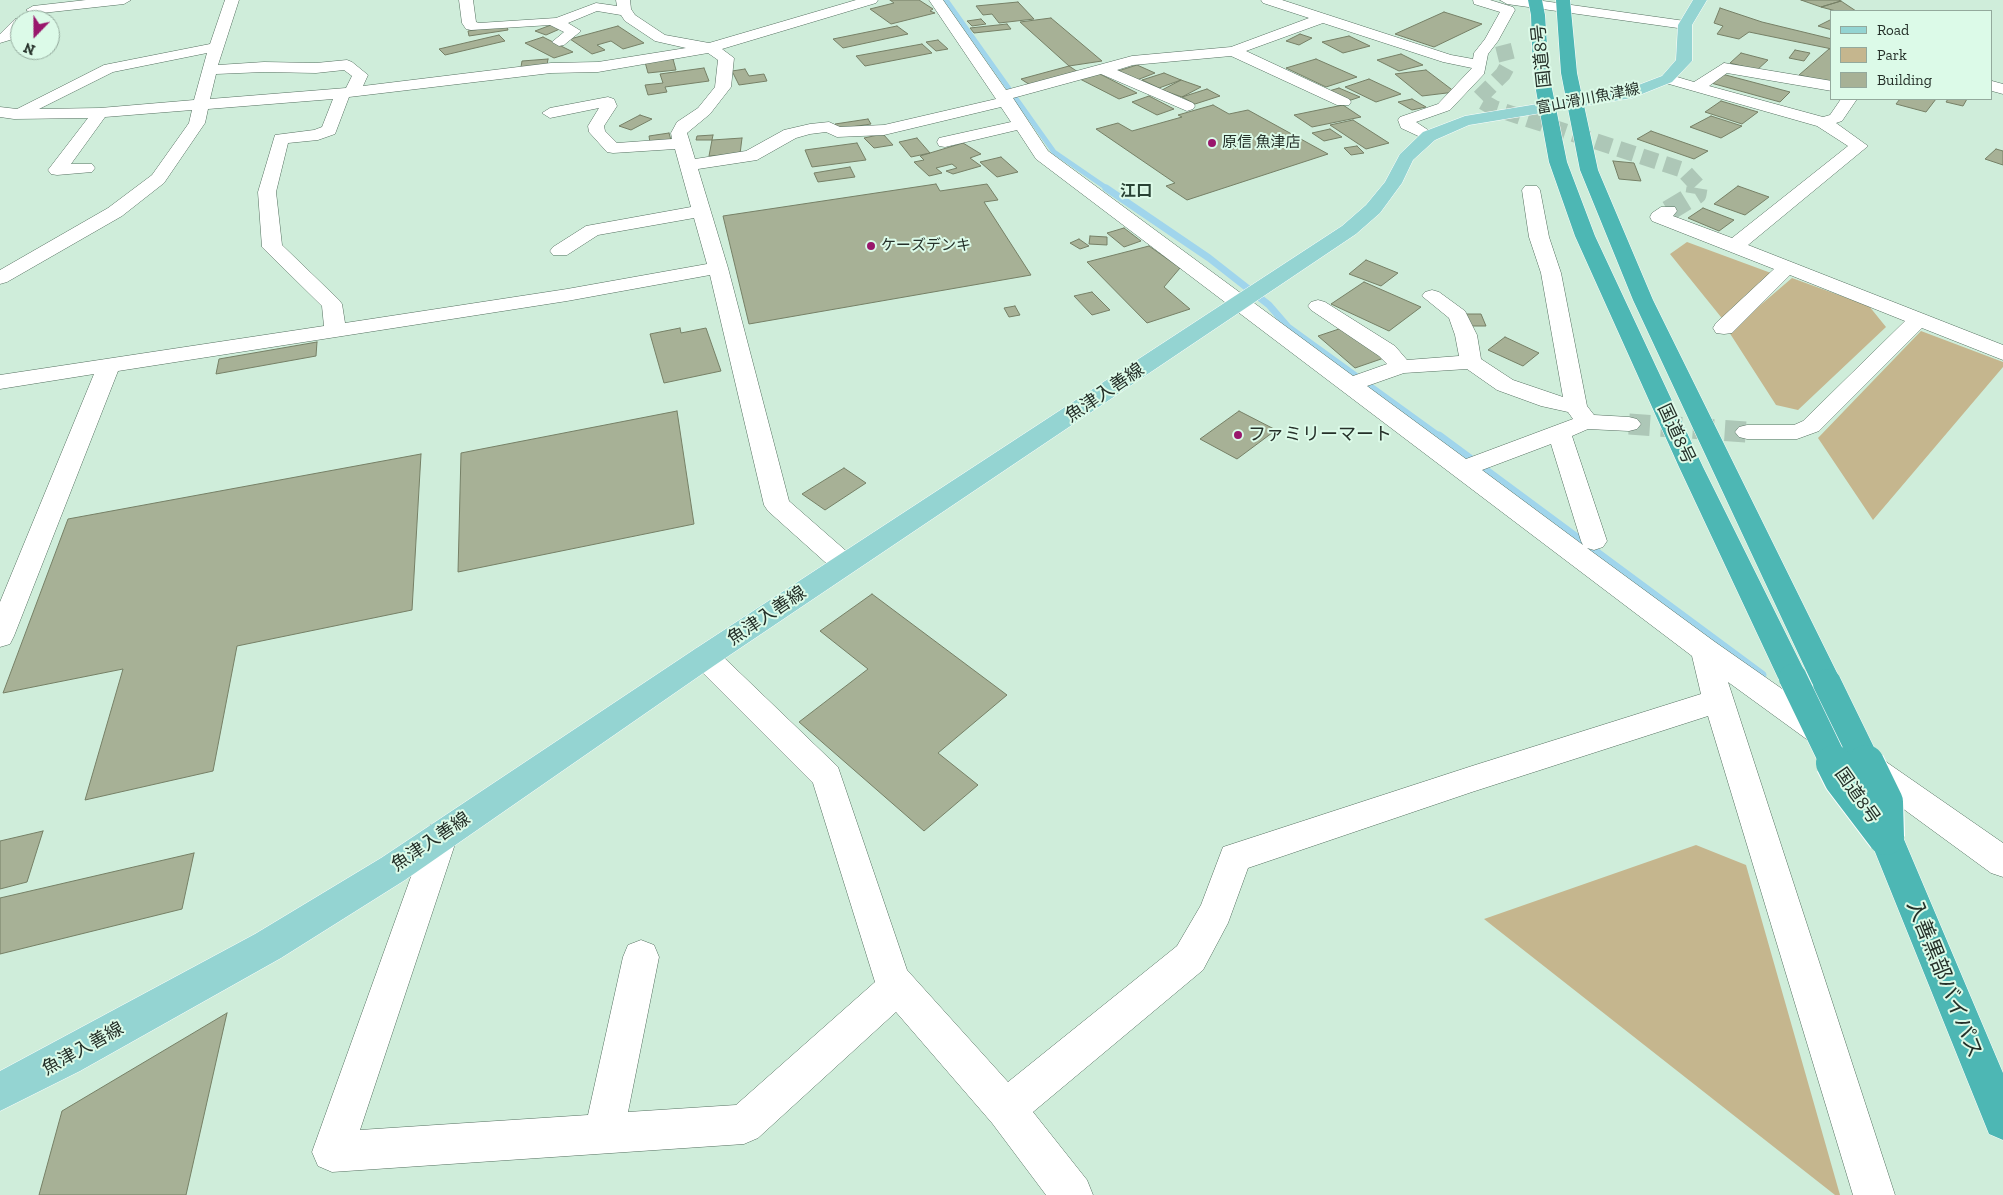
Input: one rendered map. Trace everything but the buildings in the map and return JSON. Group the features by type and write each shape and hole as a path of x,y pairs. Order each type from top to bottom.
{"highway":[{"name":"国道8号","path":"1536,2 1541,74 1549,107 1558,162 1585,236 1691,467 1842,779 1886,837"},
{"name":"国道8号","path":"1563,4 1569,74 1589,170 1643,300 1885,802 1886,837"},
{"name":"入善黒部バイパス","path":"1886,837 2003,1120"}],"main road":[{"name":"富山滑川魚津線","path":"1507,115 1632,93 1667,80 1684,61 1685,25 1700,0"},
{"name":"魚津入善線","path":"0,1092 67,1058 268,946 392,869 844,564 1349,230 1373,209 1393,183 1406,158 1429,136 1465,121 1507,115"}],"street":[{"path":"33,10 44,0"},
{"path":"60,12 124,0"},
{"path":"0,278 115,212 158,179 197,123 209,70 232,0"},
{"path":"466,0 471,26 534,21 558,22 596,7 624,6 630,18 660,38 710,48 726,58 723,87 704,111 683,126 679,133 718,268 778,505 844,564"},
{"path":"5,116 100,113 347,93 523,71 598,67 710,48 871,0"},
{"path":"936,0 1042,155 1705,650 2003,862"},
{"path":"1268,0 1448,59 1480,65"},
{"path":"1429,136 1407,124 1406,120 1444,107 1479,71 1481,54 1497,43 1508,10 1479,2 1481,0"},
{"path":"1507,0 1563,4 1685,25"},
{"path":"688,165 751,156 790,134 810,129 829,127 837,132 884,130 1005,99 1132,61 1233,51 1322,18"},
{"path":"558,22 574,32 559,42"},
{"path":"5,116 110,68 217,47"},
{"path":"1233,51 1343,102"},
{"path":"209,70 264,66 316,68 348,65 360,75 347,93 329,130 318,135 281,139 266,192 272,247 332,304 336,330"},
{"path":"598,67 609,106 596,126 597,132 613,148 682,143"},
{"path":"1696,87 1724,68 1830,86"},
{"path":"1102,69 1187,106"},
{"path":"298,97 310,78"},
{"path":"1667,80 1823,122 1859,146 1734,246"},
{"path":"1823,122 1836,118 1848,100"},
{"path":"550,113 608,102"},
{"path":"86,168 57,170 100,113"},
{"path":"945,142 1022,124"},
{"path":"1531,190 1539,237 1551,273 1581,415"},
{"path":"560,252 576,238 593,230 700,211"},
{"path":"1668,211 1659,217 2003,353"},
{"path":"1724,328 1787,267"},
{"path":"0,382 567,295 718,268"},
{"path":"1432,296 1458,315 1466,335 1471,362"},
{"path":"1318,306 1387,351 1401,367"},
{"path":"1747,432 1797,432 1811,426 1918,320"},
{"path":"1348,385 1401,367 1471,362 1505,385 1581,415 1629,424"},
{"path":"0,636 109,365"},
{"path":"1462,468 1559,432 1581,415"},
{"path":"1559,432 1594,540"},
{"path":"1705,650 1718,701 1816,1003 1874,1195"},
{"path":"705,657 826,776 892,980 1006,1109 1072,1195"},
{"path":"1006,1109 1190,958 1216,912 1234,858 1463,782 1718,701"},
{"path":"442,835 332,1152 744,1124 897,986"},
{"path":"604,1134 641,958"}],"green space":[{"path":"1687,242 1771,273 1725,322 1670,254"},
{"path":"1792,278 1869,306 1886,327 1798,410 1776,405 1729,332"},
{"path":"1921,331 2003,362 2003,367 1873,520 1818,438"},
{"path":"1696,845 1746,865 1840,1195 1835,1195 1484,919"}],"waterway":[{"path":"946,0 1054,152 1108,189"},
{"path":"1106,188 1209,258 1269,305 1288,327 1440,437"},
{"path":"1439,436 1762,675"}],"tunnel":[{"path":"1503,45 1508,65 1503,74 1478,99 1494,108 1683,170 1697,185 1697,188"},
{"path":"1668,211 1696,194 1697,188"},
{"path":"1629,424 1747,432"}],"place":[{"name":"原信 魚津店","path":"1212,143"},
{"name":"ケーズデンキ","path":"871,246"},
{"name":"ファミリーマート","path":"1238,435"}],"district":[{"name":"江口","path":"1136,191"}]}
